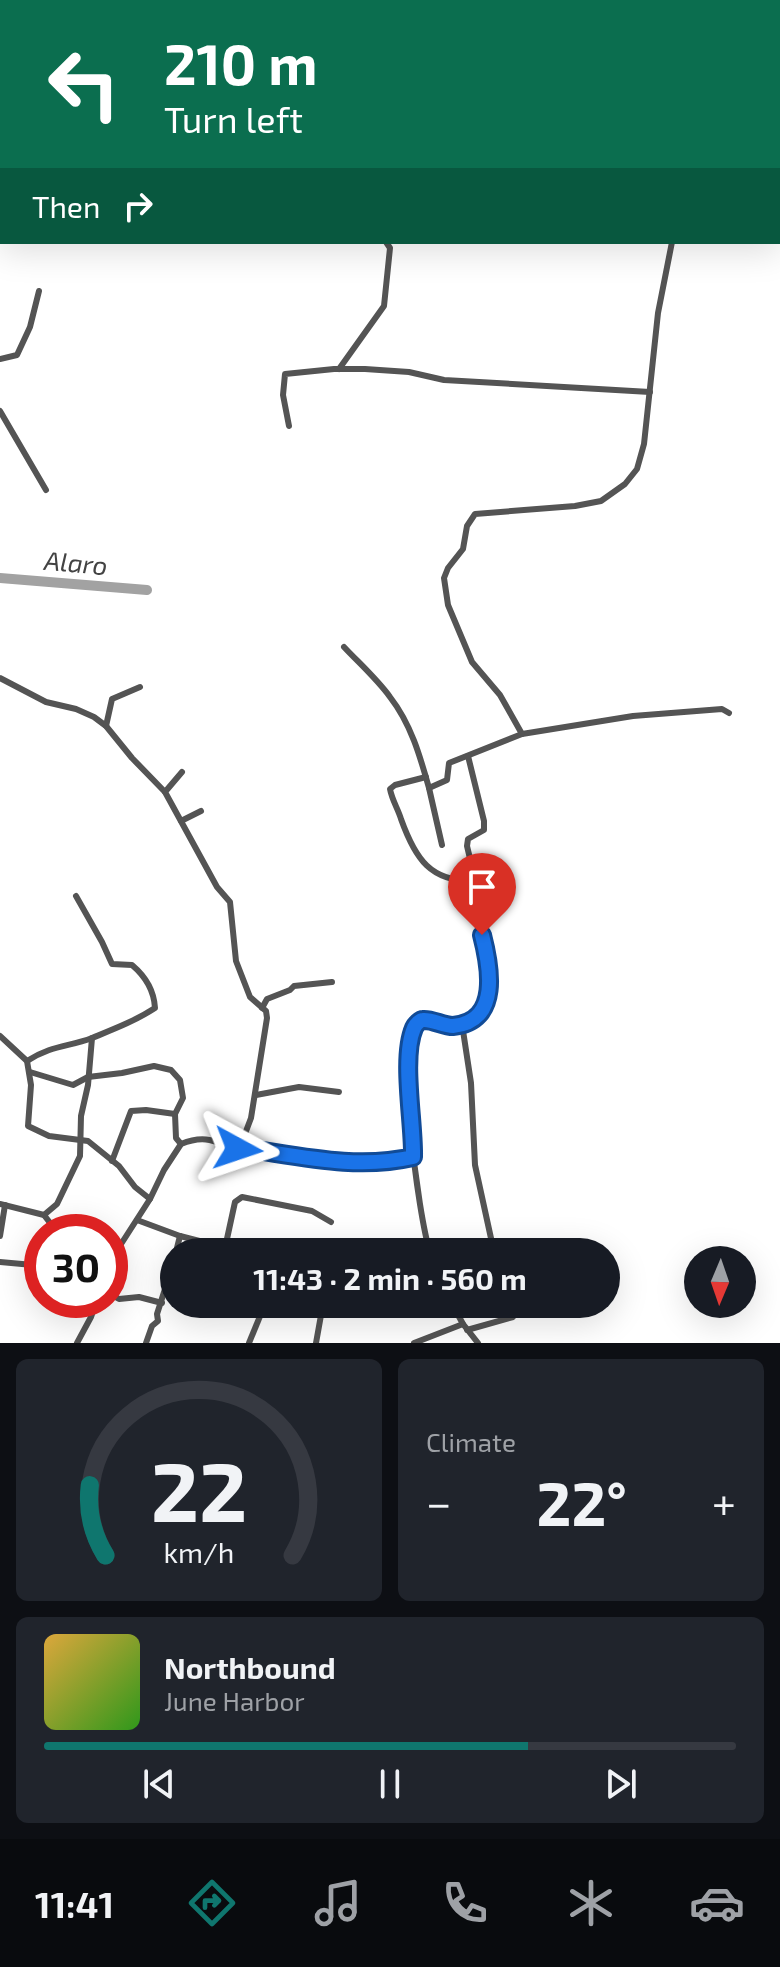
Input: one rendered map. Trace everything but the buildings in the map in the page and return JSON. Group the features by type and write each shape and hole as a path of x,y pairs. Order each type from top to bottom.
{"street":[{"path":"339,369 384,306 390,248 387,244"},
{"path":"522,734 500,695 472,662 448,605 444,578 463,549 467,526 475,514 601,501 625,484 637,469 644,444 658,313 672,244"},
{"path":"0,359 17,355 30,327 39,291"},
{"path":"289,426 283,395 285,374 339,369 409,372 444,380 650,392"},
{"path":"0,411 46,490"},
{"path":"344,647 390,696 409,727 426,777 442,845"},
{"path":"0,678 46,702 76,709 106,726 165,792 217,887 230,902 236,961 250,997 262,1008 267,1018 256,1095 240,1147"},
{"path":"106,726 112,699 140,687"},
{"path":"429,788 447,780 449,763 522,734 633,716 722,709 729,713"},
{"path":"468,756 484,821 484,830 468,839 478,892"},
{"path":"165,792 182,772"},
{"path":"426,777 390,789 414,852 423,864 439,874 463,881 477,881"},
{"path":"181,821 201,811"},
{"path":"27,1061 46,1049 92,1038 131,1023 155,1008 147,982 132,965 112,964 76,896"},
{"path":"427,1238 413,1157 410,1074 414,1028 424,1019 438,1024 462,1024 482,1012 488,998 490,977 482,935 483,911"},
{"path":"262,1008 267,999 294,986 332,982"},
{"path":"462,1024 471,1083 475,1165 491,1238"},
{"path":"0,1036 27,1061 30,1072 28,1126 49,1136 91,1143 150,1199"},
{"path":"45,1214 57,1204 80,1156 81,1116 92,1038"},
{"path":"30,1072 73,1085 88,1077 154,1066 171,1070 180,1080 183,1098 175,1114 176,1138 181,1144"},
{"path":"256,1095 299,1087 339,1092"},
{"path":"112,1161 131,1111 175,1114"},
{"path":"128,1234 181,1144 207,1138 233,1149 240,1147 348,1164 386,1163 413,1157"},
{"path":"227,1238 235,1202 242,1197 312,1211 331,1222"},
{"path":"0,1236 3,1205 40,1214"},
{"path":"137,1220 188,1238"},
{"path":"0,1262 24,1264"},
{"path":"128,1298 139,1297 160,1302"},
{"path":"146,1343 152,1326 158,1321 160,1307"},
{"path":"77,1343 90,1318"},
{"path":"249,1343 259,1318"},
{"path":"316,1343 323,1318"},
{"path":"460,1318 478,1343"},
{"path":"414,1343 508,1318"}],"waterway":[{"name":"Alaro","path":"0,578 147,590"}],"route":[{"path":"238,1149 348,1164 386,1163 413,1157 410,1074 414,1028 424,1019 453,1026 469,1022 482,1012 488,998 490,977 482,935"}]}
